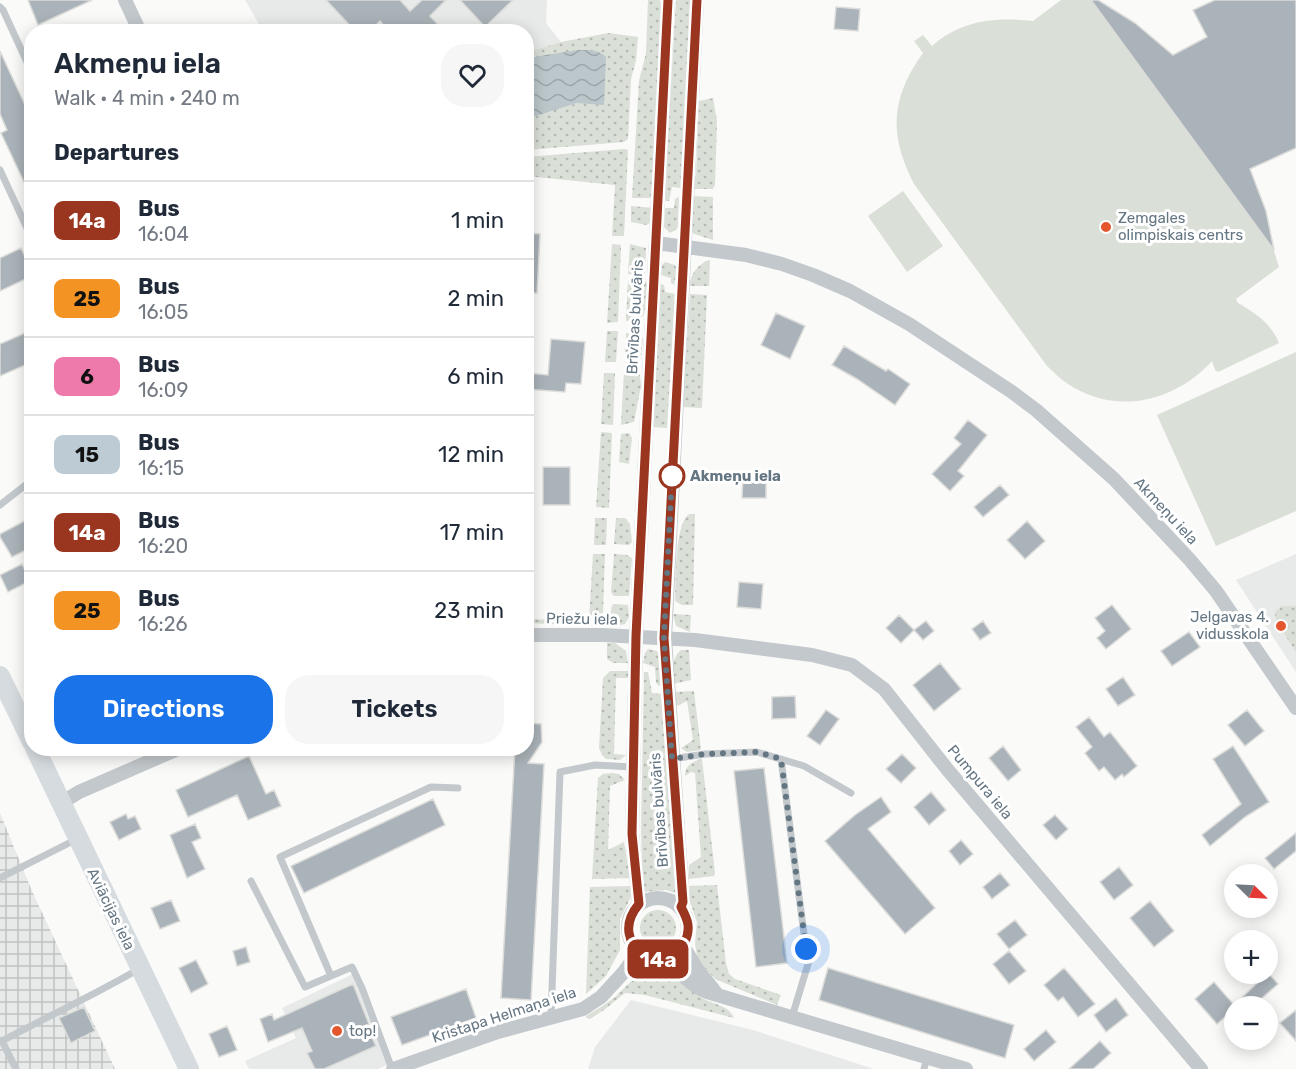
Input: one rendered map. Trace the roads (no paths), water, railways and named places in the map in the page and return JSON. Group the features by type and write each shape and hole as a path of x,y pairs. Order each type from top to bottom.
{"main road":[{"path":"0,676 24,726"},
{"name":"Aviācijas iela","path":"38,756 189,1069"}],"street":[{"path":"125,0 136,24"},
{"name":"Brīvības bulvāris","path":"639,951 632,943 628,933 628,923 639,904 632,834 636,636 668,0"},
{"name":"Brīvības bulvāris","path":"683,946 688,933 688,919 681,907 683,902 664,638 697,0"},
{"name":"Akmeņu iela","path":"656,243 746,255 782,264 850,291 909,324 1012,392 1036,410 1114,479 1190,560 1216,591 1296,708"},
{"name":"Priežu iela","path":"534,635 636,636"},
{"path":"636,636 664,638"},
{"name":"Pumpura iela","path":"664,638 812,655 852,665 884,689 947,769 1201,1069"},
{"path":"61,803 79,792 162,756"},
{"path":"639,904 649,898 660,897 672,900 681,907"},
{"path":"639,951 647,957 657,959 676,953 683,946 689,958 717,994"},
{"name":"Kristapa Helmaņa iela","path":"398,1068 498,1032 582,1009 601,997 624,973 639,951"},
{"path":"667,957 697,988 792,1017 925,1063 966,1069"}],"lane":[{"path":"0,7 24,56"},
{"path":"0,170 24,222"},
{"path":"0,505 24,486"},
{"path":"672,759 705,754 757,752 804,766 851,793"},
{"path":"781,759 808,964 792,1017"},
{"path":"551,1017 560,772 595,765 633,767"},
{"path":"331,976 280,857 430,787 458,788"},
{"path":"0,878 77,839"},
{"path":"251,881 305,987 352,967 398,1068"},
{"path":"16,1069 2,1041 140,969"}],"water":[{"path":"578,50 596,51 603,54 606,57 604,105 577,103 534,117 534,57"}],"place":[{"name":"Zemgales olimpiskais centrs","path":"1106,227"},
{"name":"Akmeņu iela","path":"672,476"},
{"name":"Jelgavas 4. vidusskola","path":"1281,626"},
{"name":"top!","path":"337,1031"}]}
